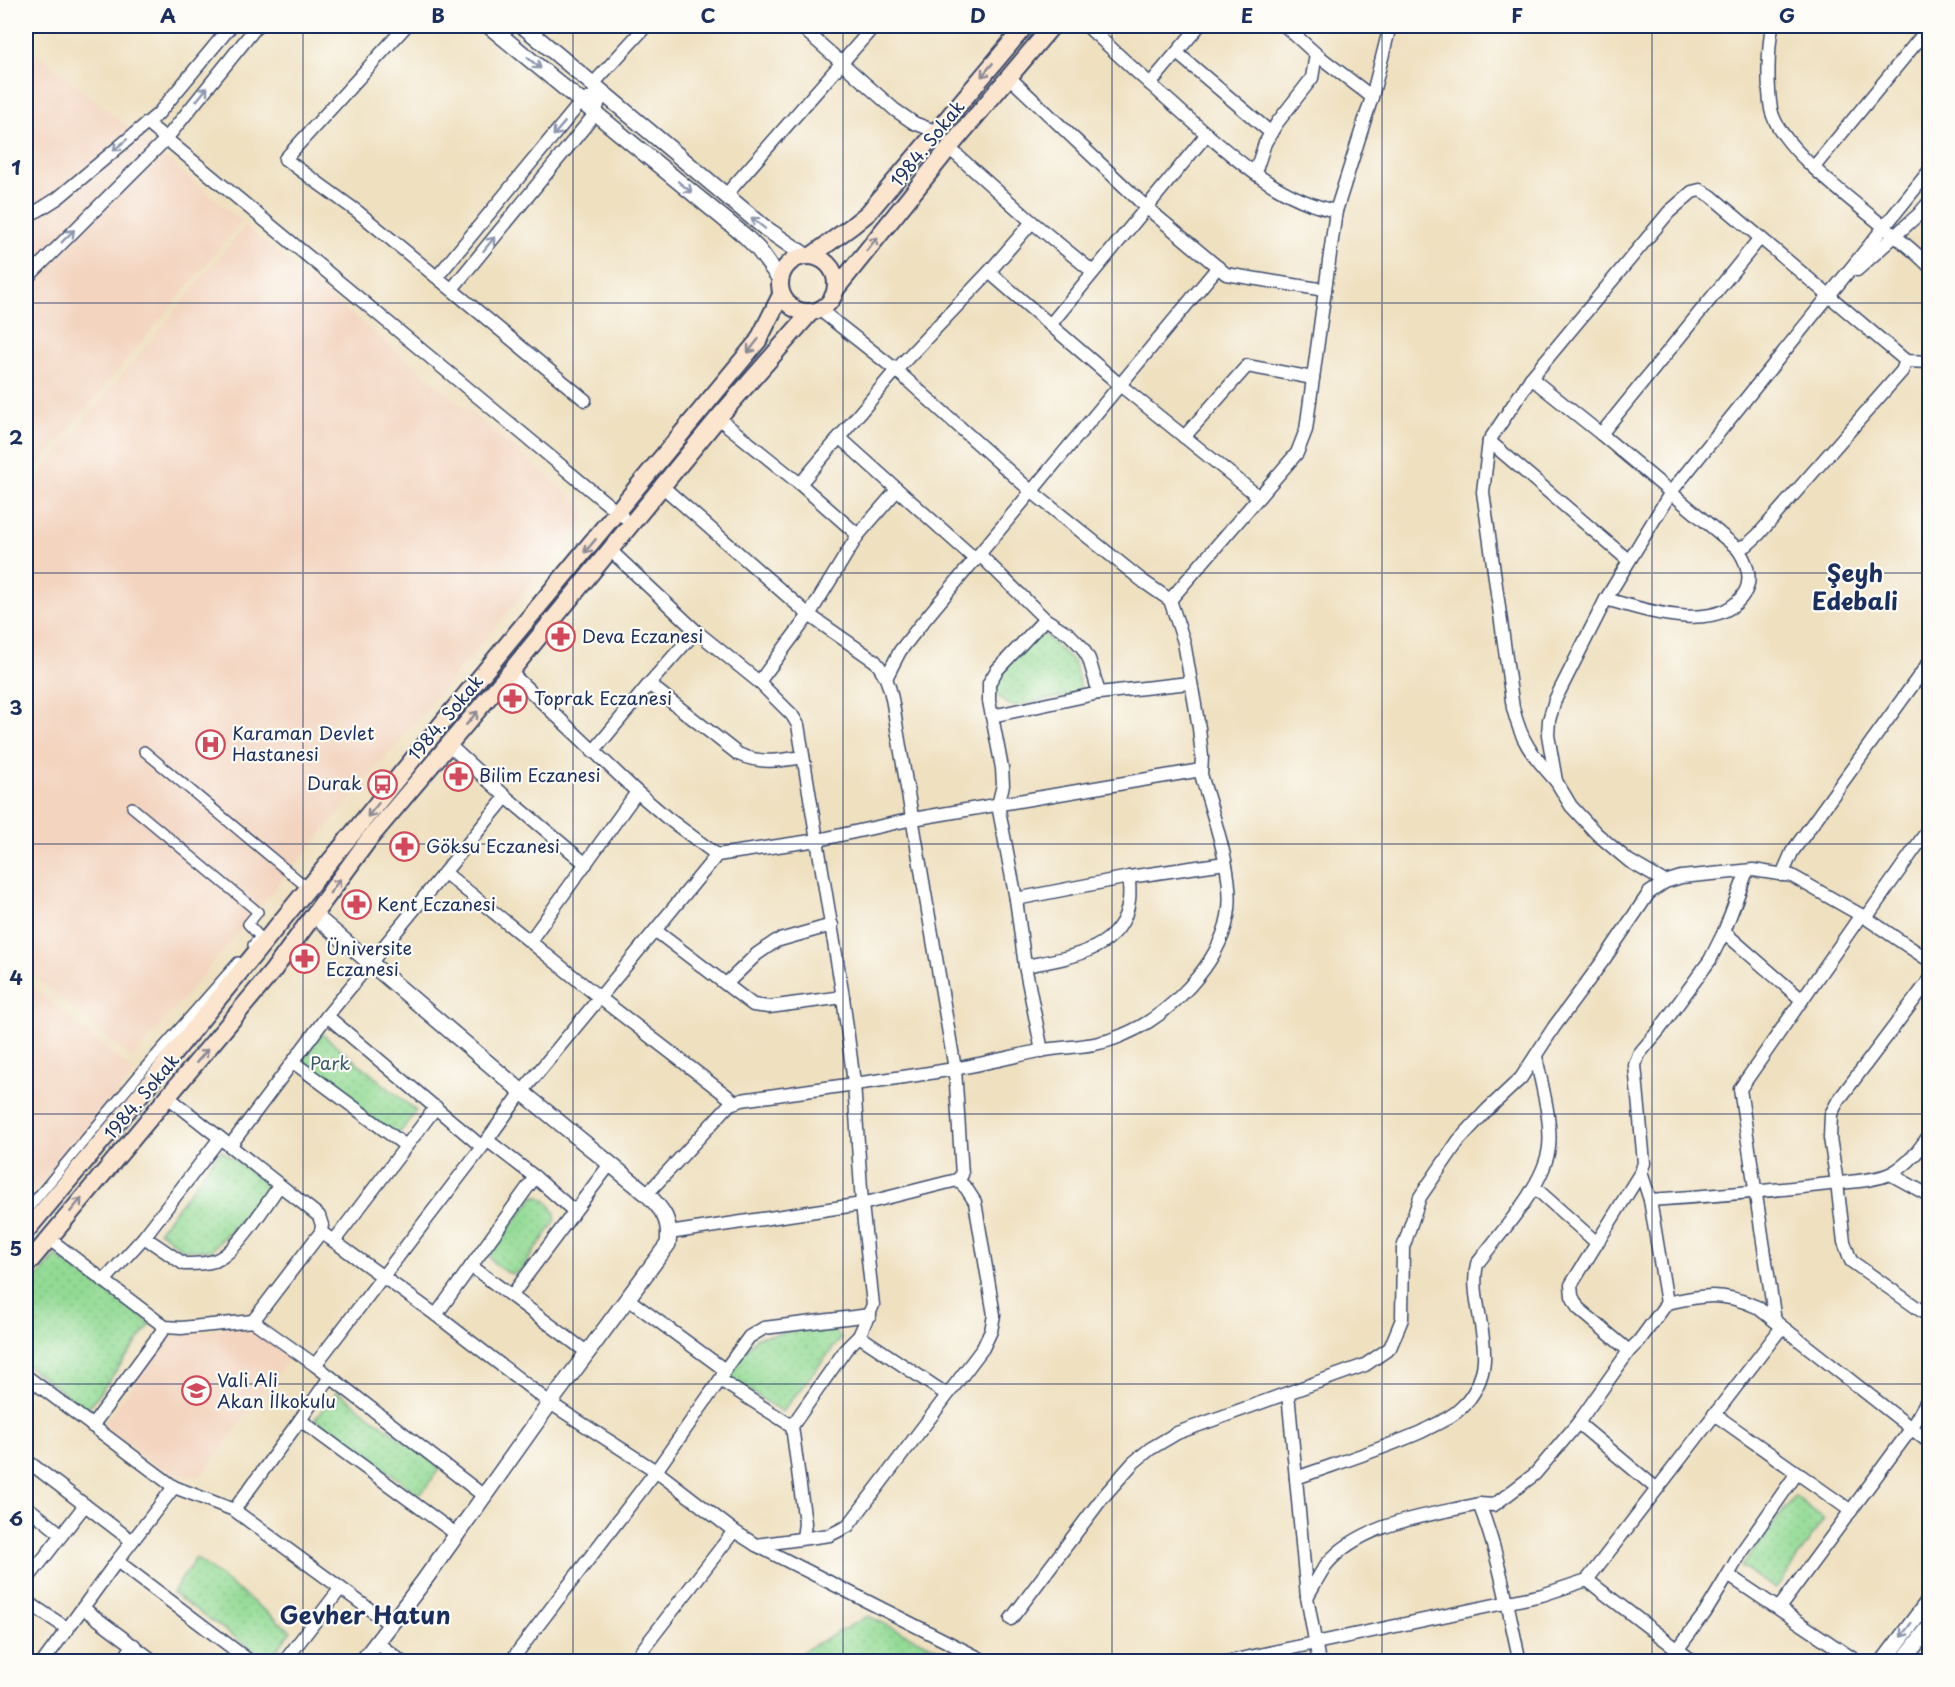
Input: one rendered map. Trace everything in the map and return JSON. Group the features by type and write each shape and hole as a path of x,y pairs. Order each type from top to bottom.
{"main road":[{"path":"26,1231 758,341 769,323 781,287 784,267 792,260 808,256 868,213 1025,26"},
{"name":"1984. Sokak","path":"836,289 1052,26"},
{"path":"781,287 787,304 794,309 816,311 827,305 836,289 836,280 828,264 820,258 808,256"},
{"name":"1984. Sokak","path":"26,1266 272,972 369,838 510,672 718,418 816,311"}],"street":[{"path":"26,216 58,198 158,114 231,26"},
{"path":"26,280 166,139 257,26"},
{"path":"405,26 285,159 358,212 585,400"},
{"path":"489,26 745,236 768,261 781,287"},
{"path":"523,26 725,196 785,243 808,256"},
{"path":"437,277 581,102 597,88 646,26"},
{"path":"800,26 906,118 935,131"},
{"path":"725,196 874,26"},
{"path":"1087,26 1207,134 1255,173 1301,201 1336,211"},
{"path":"1150,84 1199,26"},
{"path":"1170,600 1298,453 1306,430 1336,211 1372,96 1390,26"},
{"path":"1772,26 1769,48 1771,109 1780,130 1803,158 1929,267"},
{"path":"1814,167 1929,26"},
{"path":"1290,28 1316,54 1372,96"},
{"path":"1177,52 1271,133"},
{"path":"1255,173 1265,143 1277,123 1312,78 1316,54"},
{"path":"1009,77 1147,208 1226,273 1325,290"},
{"path":"452,289 595,114 597,88"},
{"path":"147,123 632,524"},
{"path":"1050,325 1207,134"},
{"path":"950,148 1032,222 1094,272"},
{"path":"1556,781 1550,752 1549,720 1555,700 1606,598 1628,561 1671,492 1929,170"},
{"path":"1665,882 1629,861 1597,834 1571,806 1556,781 1528,749 1519,732 1513,708 1483,492 1489,441 1531,378 1669,212 1692,192 1700,190 1711,196 1906,361 1929,362"},
{"path":"1830,296 1929,201"},
{"path":"800,484 896,370 989,272 1032,222"},
{"path":"1602,434 1760,238"},
{"path":"26,252 28,258 26,280"},
{"path":"886,678 900,651 1218,267"},
{"path":"989,272 1120,385 1260,496"},
{"path":"647,1194 721,1112 735,1102 955,1069 1042,1050 1095,1046 1124,1035 1144,1024 1194,983 1221,943 1229,915 1230,887 1202,770 1199,728 1189,683 1184,642 1170,600 1143,582 1031,491 896,370 816,311"},
{"path":"1737,548 1747,544 1758,535 1902,371 1906,361"},
{"path":"1184,437 1247,366 1313,378"},
{"path":"1531,378 1602,434 1737,548 1742,554 1749,576 1748,587 1743,596 1728,609 1711,616 1690,616 1645,610 1606,598"},
{"path":"718,418 800,484 858,535"},
{"path":"839,437 1045,619 1069,634 1082,647 1089,659 1099,693"},
{"path":"1489,441 1628,561"},
{"path":"663,487 809,615 875,661 884,671 913,819 955,1069 962,1175 957,1180 862,1204 669,1233"},
{"path":"759,682 809,615 858,535 897,490"},
{"path":"610,550 696,631 759,682 792,714 798,725 843,997 854,1083 862,1204 873,1294 870,1315 859,1336 846,1349 792,1426 805,1523 803,1538"},
{"path":"1042,1050 1024,966 1016,899 998,805 1003,785 1002,768 989,701 990,683 997,670 1045,619"},
{"path":"593,752 696,631"},
{"path":"1782,875 1792,852 1929,661"},
{"path":"510,672 638,792 675,824 717,855"},
{"path":"992,716 1099,693 1189,683"},
{"path":"649,684 738,754 752,760 775,762 803,757"},
{"path":"449,745 506,797 586,864"},
{"path":"144,751 309,889"},
{"path":"315,1365 485,1144 522,1092 717,855 818,840 913,819 1202,770"},
{"path":"530,941 638,792"},
{"path":"104,1281 292,1062 506,797"},
{"path":"26,1211 143,1070 260,937 248,924 258,912 132,807"},
{"path":"1226,1662 1315,1641 1542,1594 1587,1580 1714,1414 1778,1324 1740,1089 1863,916 1928,832"},
{"path":"1016,899 1130,877 1225,863"},
{"path":"1629,1351 1578,1308 1572,1296 1571,1286 1641,1172 1644,1163 1635,1065 1639,1054 1710,960 1724,932 1747,871"},
{"path":"1011,1619 1103,1497 1133,1463 1150,1449 1177,1433 1365,1365 1390,1348 1402,1319 1402,1248 1420,1197 1459,1140 1486,1110 1521,1078 1554,1027 1649,894 1665,882 1681,876 1747,871 1792,876 1863,916 1929,961"},
{"path":"446,873 600,998 735,1102"},
{"path":"1024,966 1081,954 1111,938 1126,914 1130,901 1130,877"},
{"path":"314,915 522,1092 647,1194 664,1211 669,1233 668,1244 362,1662"},
{"path":"726,984 757,954 776,941 832,925"},
{"path":"656,931 753,1005 769,1007 843,997"},
{"path":"1724,932 1802,1000"},
{"path":"1929,979 1838,1101 1831,1114 1830,1138 1844,1242 1851,1261 1929,1317"},
{"path":"327,1016 436,1107 485,1144 535,1177 574,1211"},
{"path":"1296,1478 1398,1442 1440,1423 1460,1409 1477,1387 1483,1366 1483,1328 1475,1273 1477,1264 1534,1188 1543,1170 1549,1147 1548,1127 1536,1056"},
{"path":"292,1062 405,1146"},
{"path":"168,1097 320,1216 321,1232 254,1321"},
{"path":"334,1241 436,1107"},
{"path":"1650,1200 1755,1193 1890,1174 1917,1154 1929,1134"},
{"path":"512,1296 610,1164"},
{"path":"1641,1172 1650,1200 1667,1303"},
{"path":"1890,1174 1929,1196"},
{"path":"436,1315 535,1177"},
{"path":"756,1545 830,1535 848,1526 983,1348 991,1331 994,1315 975,1202 966,1188 957,1180"},
{"path":"144,1237 184,1264 215,1261 223,1257 245,1233 279,1186"},
{"path":"1534,1188 1597,1243"},
{"path":"321,1232 436,1315 550,1403 656,1471 734,1531 756,1545 987,1662"},
{"path":"48,1238 165,1327 181,1328 254,1321 315,1365 484,1496"},
{"path":"471,1266 588,1353"},
{"path":"1307,1597 1327,1565 1341,1552 1369,1533 1392,1524 1479,1504 1494,1505 1535,1474 1578,1423 1629,1351 1667,1303 1723,1295 1740,1299 1757,1307 1929,1443"},
{"path":"628,1299 723,1375 792,1426"},
{"path":"510,1662 656,1471 749,1337 765,1328 870,1315"},
{"path":"92,1426 165,1327"},
{"path":"859,1336 946,1394"},
{"path":"26,1376 174,1488 234,1510 391,1625"},
{"path":"234,1510 330,1377"},
{"path":"1288,1393 1307,1597 1319,1662"},
{"path":"1779,1608 1911,1429 1929,1395"},
{"path":"1714,1414 1851,1511"},
{"path":"300,1420 456,1534"},
{"path":"1578,1423 1658,1489"},
{"path":"26,1460 132,1541"},
{"path":"1668,1662 1705,1613 1739,1556 1797,1473"},
{"path":"43,1662 174,1488"},
{"path":"1479,1504 1520,1662"},
{"path":"26,1581 85,1505"},
{"path":"26,1506 61,1534"},
{"path":"633,1662 734,1531"},
{"path":"117,1561 251,1662"},
{"path":"1728,1575 1858,1662"},
{"path":"1587,1580 1694,1662"},
{"path":"284,1662 340,1588"},
{"path":"1883,1662 1929,1599"},
{"path":"26,1601 68,1629"},
{"path":"83,1608 155,1662"},
{"path":"1902,1662 1929,1626"},
{"path":"376,1642 402,1662"},
{"path":"122,1662 134,1645"}],"shaded area":[{"path":"26,44 242,221 26,481"},
{"name":"Karaman Devlet Hastanesi","path":"245,226 585,507 586,519 132,1059 26,969 26,491"},
{"path":"26,981 135,1073 26,1203"},
{"name":"Vali Ali Akan İlkokulu","path":"246,1324 290,1356 201,1476 167,1475 103,1426 168,1337"}],"green space":[{"path":"1039,630 1074,662 1082,693 1013,706 1007,704 992,690 993,683"},
{"name":"Park","path":"321,1033 416,1111 397,1137 300,1065"},
{"path":"221,1150 270,1187 212,1250 184,1250 159,1231"},
{"path":"534,1196 550,1205 555,1213 555,1222 520,1271 514,1274 506,1272 493,1262 489,1255"},
{"path":"56,1256 151,1324 87,1410 26,1365 26,1291"},
{"path":"830,1325 841,1338 782,1412 730,1378 731,1368 757,1337"},
{"path":"337,1391 440,1468 420,1495 315,1419"},
{"path":"1795,1496 1824,1519 1776,1589 1741,1567"},
{"path":"196,1558 291,1631 269,1661 172,1593"},
{"path":"868,1616 963,1661 796,1661 805,1650"}],"place":[{"name":"Deva Eczanesi","path":"561,637"},
{"name":"Toprak Eczanesi","path":"513,699"},
{"name":"Karaman Devlet Hastanesi","path":"211,744"},
{"name":"Bilim Eczanesi","path":"458,776"},
{"name":"Durak","path":"383,784"},
{"name":"Göksu Eczanesi","path":"405,847"},
{"name":"Kent Eczanesi","path":"356,905"},
{"name":"Üniversite Eczanesi","path":"305,959"},
{"name":"Vali Ali Akan İlkokulu","path":"196,1391"}],"district":[{"name":"Şeyh Edebali","path":"1855,588"},
{"name":"Gevher Hatun","path":"365,1616"}]}
